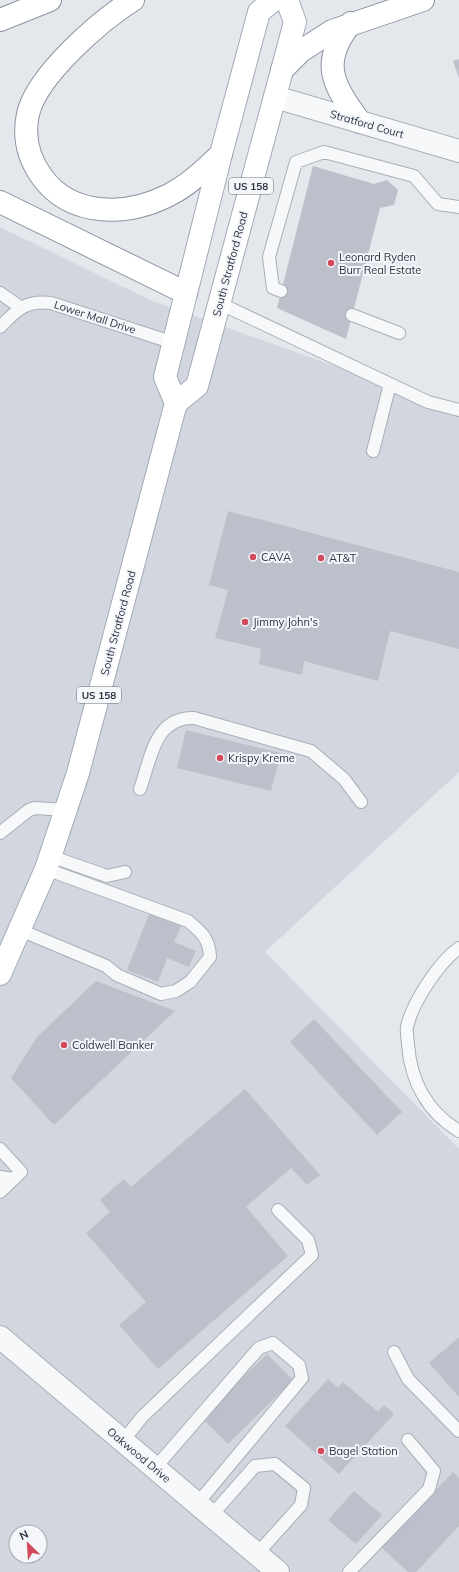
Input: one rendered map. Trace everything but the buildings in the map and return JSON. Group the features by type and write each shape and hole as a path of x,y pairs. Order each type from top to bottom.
{"main road":[{"path":"0,20 50,0"},
{"path":"133,0 112,13 72,51 48,77 34,98 28,114 26,132 29,151 36,169 48,185 62,197 80,205 97,210 115,210 134,208 169,195 197,176 221,154"},
{"name":"US 158","path":"176,403 165,377 221,154 259,12 274,0"},
{"name":"South Stratford Road","path":"0,974 48,862 66,810 104,678 176,403 197,386 295,22 287,0"},
{"name":"US 158","path":"282,70 300,51 316,40 351,23 423,0"},
{"path":"351,23 340,38 334,53 332,68 336,84 343,99 360,122"},
{"path":"0,202 186,293 219,303"}],"street":[{"name":"Stratford Court","path":"274,97 459,151"},
{"name":"Oakwood Drive","path":"2,1343 123,1441 278,1572"}],"lane":[{"path":"281,291 273,288 269,257 296,162 324,152 414,176 438,204 459,207"},
{"path":"0,294 20,307"},
{"name":"Lower Mall Drive","path":"0,327 20,307 36,301 51,303 174,343"},
{"path":"219,303 428,402 459,410"},
{"path":"352,315 399,333"},
{"path":"373,451 390,384"},
{"path":"140,789 161,732 170,723 177,720 194,718 311,751 344,779 361,802"},
{"path":"0,833 29,810 35,808 66,810"},
{"path":"48,862 107,876 125,872"},
{"path":"20,930 106,966 117,975 161,994 176,990 190,982 210,958 209,945 203,934 188,921 48,862"},
{"path":"459,948 431,975 407,1027 409,1057 417,1085 432,1109 449,1125 459,1131"},
{"path":"0,1149 21,1172 0,1192"},
{"path":"0,1177 14,1179"},
{"path":"123,1441 142,1417 312,1255 308,1240 278,1210"},
{"path":"155,1468 259,1348 273,1342 299,1365 302,1378 204,1510"},
{"path":"394,1352 408,1379 459,1431"},
{"path":"349,1572 430,1489 434,1471 408,1440"},
{"path":"204,1510 255,1466 275,1464 304,1488 301,1505 257,1554"}],"shaded area":[{"path":"0,227 152,301 459,410 459,772 265,952 459,1149 459,1572 0,1572"}],"place":[{"name":"Leonard Ryden Burr Real Estate","path":"331,263"},
{"name":"CAVA","path":"253,557"},
{"name":"AT&T","path":"321,558"},
{"name":"Jimmy John's","path":"245,622"},
{"name":"Krispy Kreme","path":"220,758"},
{"name":"Coldwell Banker","path":"64,1045"},
{"name":"Bagel Station","path":"321,1451"}]}
